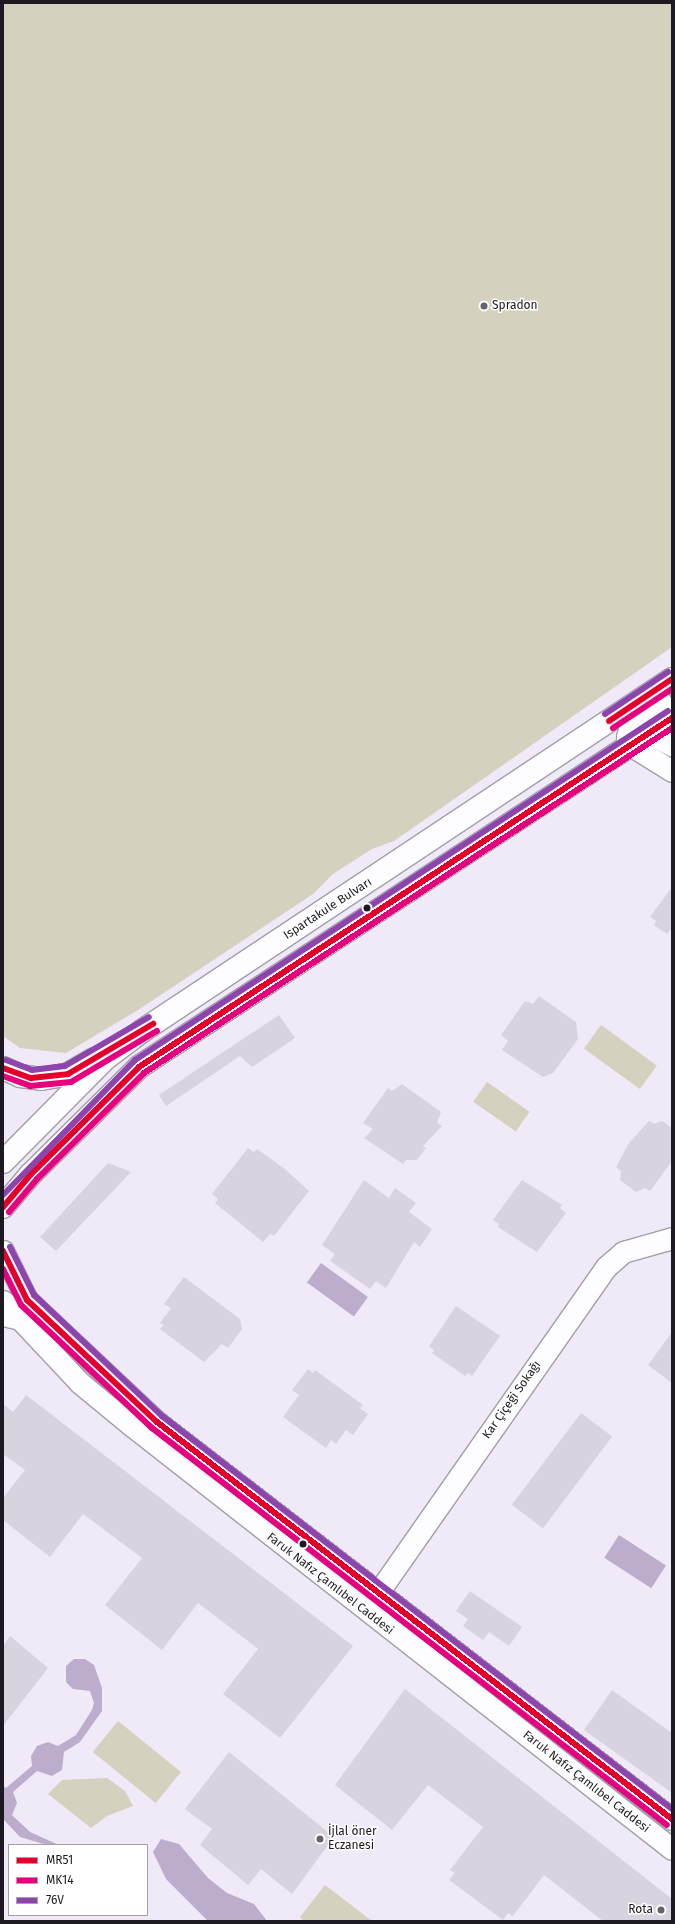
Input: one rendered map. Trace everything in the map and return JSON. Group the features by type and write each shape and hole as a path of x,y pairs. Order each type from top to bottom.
{"main road":[{"name":"Ispartakule Bulvarı","path":"3,1162 105,1059 130,1040 672,679"},
{"path":"3,1208 31,1174 139,1067 632,746 642,729 672,695"},
{"path":"611,720 642,729 672,718"},
{"path":"3,1068 31,1078 68,1074 130,1040"},
{"path":"3,1176 31,1174"}],"street":[{"path":"642,729 672,745"},
{"path":"632,746 672,770"},
{"name":"Kar Çiçeği Sokağı","path":"376,1594 606,1266 623,1252 672,1238"},
{"name":"Faruk Nafız Çamlıbel Caddesi","path":"3,1251 23,1294 53,1327 157,1422 376,1594 672,1819"},
{"name":"Faruk Nafız Çamlıbel Caddesi","path":"3,1301 10,1316 80,1383 377,1621 672,1850"},
{"path":"350,1599 376,1594 377,1621"}],"shaded area":[{"path":"3,3 672,3 672,647 394,841 372,849 333,874 313,894 138,1010 66,1053 20,1048 3,1036"},
{"path":"601,1025 657,1066 640,1089 584,1048"},
{"path":"487,1082 530,1112 516,1131 473,1102"},
{"path":"321,1263 368,1297 354,1317 307,1282"},
{"path":"619,1535 666,1565 651,1588 604,1558"},
{"path":"74,1659 85,1659 94,1665 102,1688 102,1711 80,1742 64,1752 62,1770 52,1776 37,1771 13,1792 17,1803 12,1815 30,1832 57,1844 44,1844 20,1837 3,1819 3,1786 6,1788 32,1766 31,1756 37,1746 48,1742 58,1746 76,1735 92,1710 94,1703 90,1691 73,1689 66,1682 66,1666"},
{"path":"118,1721 181,1772 156,1803 93,1752"},
{"path":"107,1778 125,1791 133,1806 107,1816 91,1828 48,1794 62,1780"},
{"path":"161,1839 179,1844 208,1878 227,1893 254,1904 267,1921 208,1921 166,1879 153,1852"},
{"path":"325,1885 372,1921 304,1921 300,1917"}],"building":[{"path":"672,887 672,928 667,934 654,925 656,921 650,917"},
{"path":"539,996 576,1022 578,1039 553,1073 543,1077 502,1050 508,1041 501,1035 525,1001 533,1004"},
{"path":"279,1015 295,1038 252,1067 240,1056 166,1106 159,1095"},
{"path":"402,1084 441,1112 437,1123 442,1126 423,1146 426,1148 417,1160 406,1160 403,1164 364,1138 373,1129 363,1123 388,1088 392,1091"},
{"path":"649,1121 654,1124 662,1121 672,1128 672,1161 650,1191 645,1188 636,1192 620,1180 621,1171 616,1167 629,1143"},
{"path":"248,1148 254,1152 257,1149 285,1169 309,1191 274,1236 270,1234 263,1242 215,1203 218,1199 212,1194"},
{"path":"108,1163 131,1172 56,1251 40,1237"},
{"path":"364,1180 389,1198 395,1188 416,1203 409,1212 432,1229 420,1247 414,1242 386,1288 376,1281 370,1289 330,1261 335,1254 322,1245"},
{"path":"522,1180 562,1205 560,1208 566,1213 537,1252 498,1227 499,1224 493,1220"},
{"path":"184,1277 240,1319 242,1329 228,1348 222,1344 204,1362 160,1329 164,1325 160,1323 171,1308 164,1304"},
{"path":"456,1306 500,1336 472,1376 468,1373 465,1376 432,1353 434,1350 429,1346"},
{"path":"672,1332 672,1383 648,1365"},
{"path":"308,1369 313,1373 315,1370 363,1405 360,1408 368,1414 353,1435 346,1430 336,1444 331,1440 326,1448 283,1417 299,1395 292,1390"},
{"path":"26,1395 353,1646 280,1738 223,1694 258,1649 248,1641 198,1603 162,1650 105,1605 142,1558 83,1514 50,1557 3,1520 3,1498 25,1470 3,1454 3,1404 13,1412"},
{"path":"581,1413 612,1436 543,1528 512,1505"},
{"path":"470,1591 522,1627 509,1646 489,1632 483,1640 463,1626 468,1619 456,1611"},
{"path":"10,1636 48,1668 3,1726 3,1646"},
{"path":"405,1689 672,1899 672,1921 603,1921 544,1875 513,1916 508,1913 503,1920 449,1880 455,1873 450,1870 483,1827 428,1785 392,1830 335,1785"},
{"path":"612,1690 672,1733 672,1793 584,1730"},
{"path":"229,1752 334,1837 292,1894 261,1869 248,1885 200,1845 212,1829 185,1809"}],"transit line":[{"name":"76V","path":"605,714 668,672"},
{"name":"MR51","path":"609,721 672,679"},
{"name":"MK14","path":"613,728 672,689"},
{"name":"76V","path":"3,1195 135,1060 668,711"},
{"name":"MR51","path":"3,1207 31,1174 139,1067 672,718"},
{"name":"MK14","path":"9,1212 37,1179 144,1073 672,728"},
{"name":"76V","path":"6,1060 32,1070 65,1066 149,1017"},
{"name":"MR51","path":"3,1068 31,1078 68,1074 153,1024"},
{"name":"MK14","path":"3,1076 30,1086 71,1082 157,1031"},
{"name":"76V","path":"10,1247 34,1295 162,1416 672,1809"},
{"name":"MR51","path":"3,1251 27,1300 157,1422 672,1819"},
{"name":"MK14","path":"3,1269 21,1305 152,1428 667,1825"}],"place":[{"name":"Spradon","path":"484,306"},
{"name":"İjlal öner Eczanesi","path":"320,1839"},
{"name":"Rota","path":"661,1910"}]}
